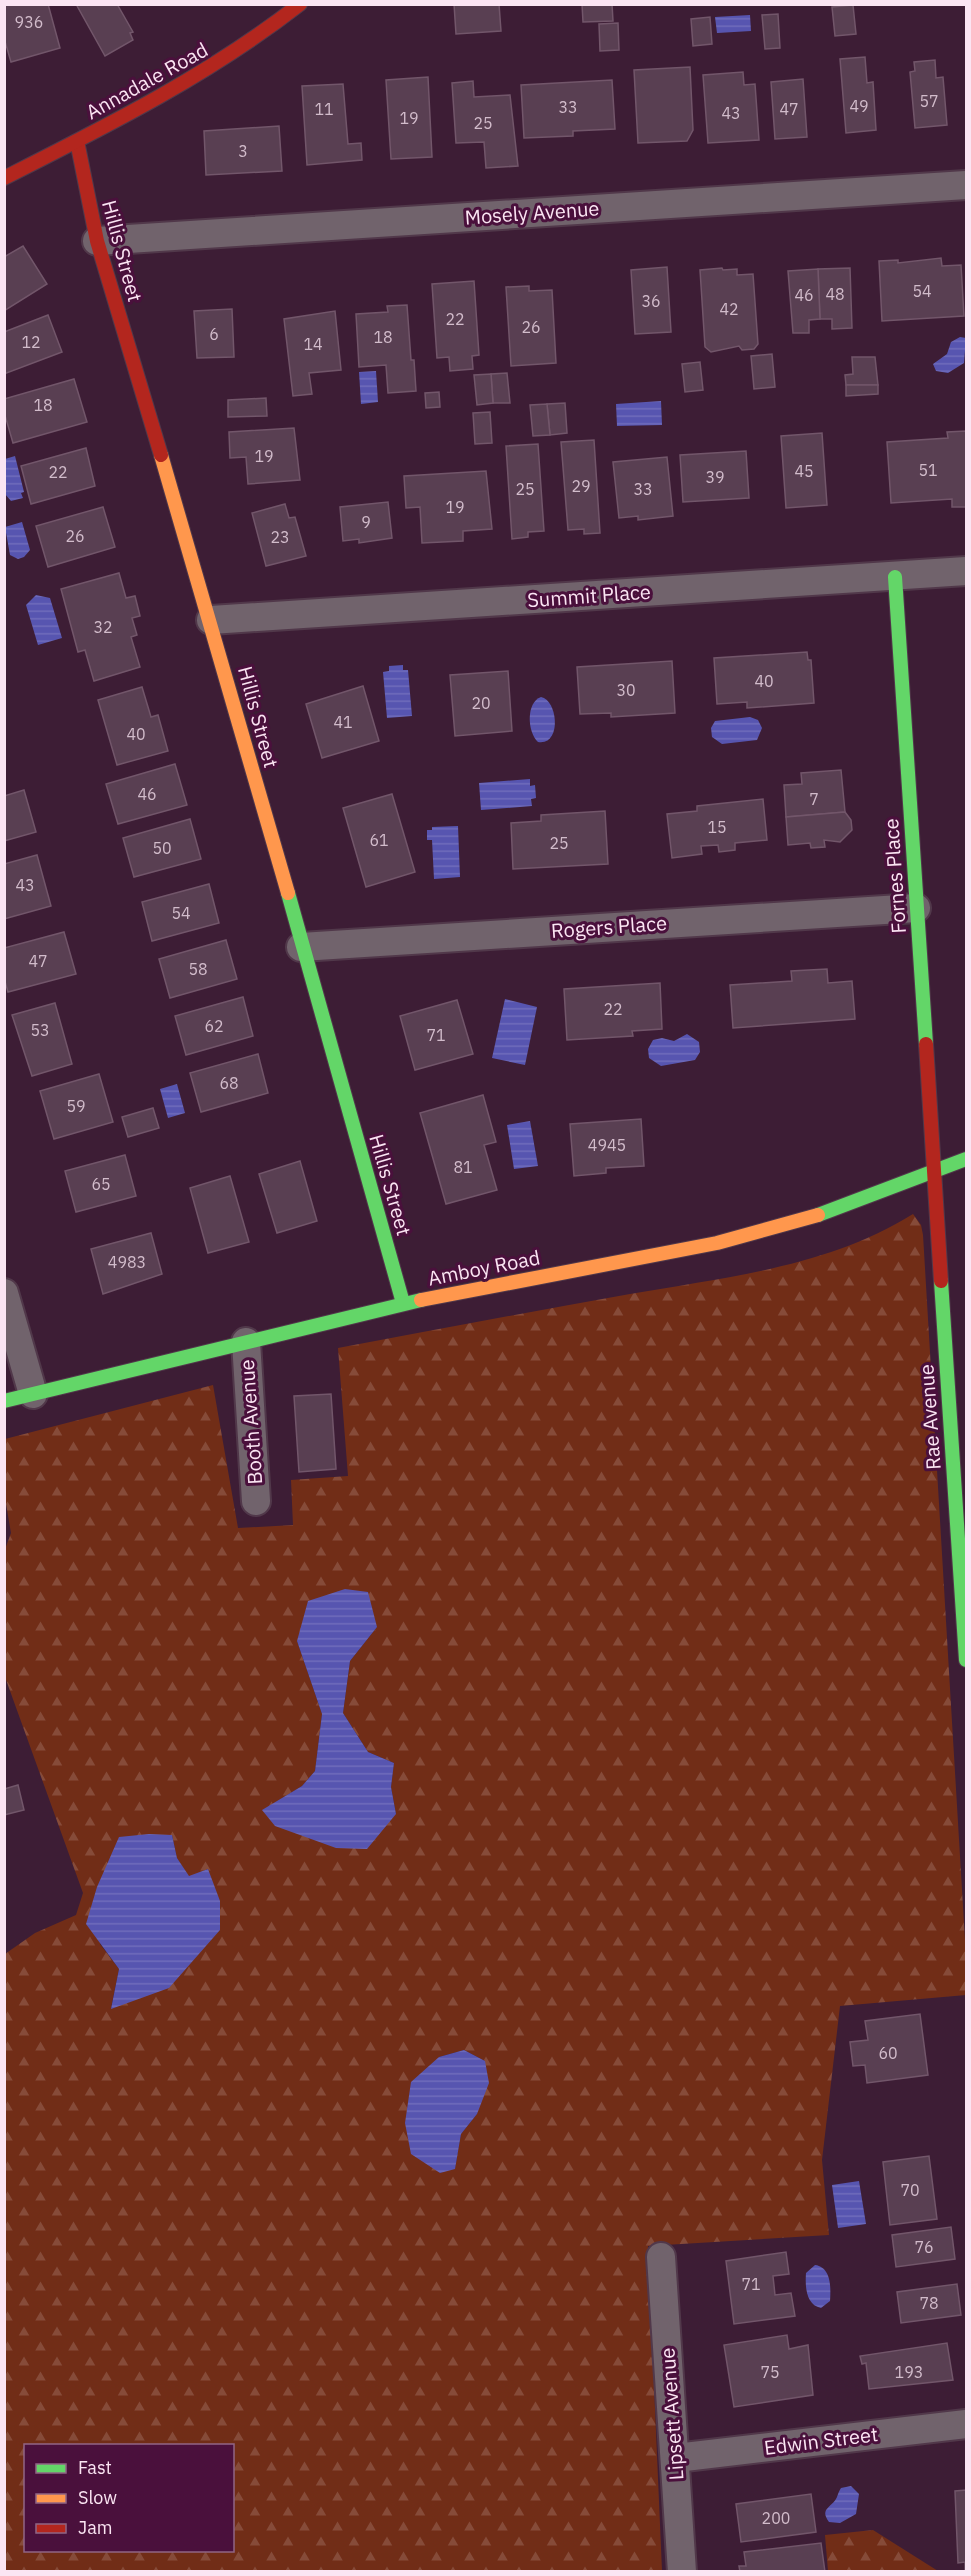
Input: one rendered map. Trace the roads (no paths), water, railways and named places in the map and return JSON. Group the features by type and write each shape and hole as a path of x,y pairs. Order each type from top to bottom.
{"street":[{"name":"Annadale Road","path":"4,178 125,118 201,76 271,29 300,4"},
{"name":"Hillis Street","path":"76,141 97,241 211,620 301,947 403,1303"},
{"name":"Mosely Avenue","path":"97,241 966,185"},
{"name":"Summit Place","path":"211,620 966,571"},
{"name":"Fornes Place","path":"895,577 933,1172"},
{"name":"Rogers Place","path":"301,947 916,908"},
{"name":"Amboy Road","path":"4,1401 403,1303 717,1244 808,1219 966,1159"},
{"name":"Rae Avenue","path":"933,1172 966,1660"},
{"path":"4,1293 33,1394"},
{"name":"Booth Avenue","path":"246,1342 256,1502"},
{"name":"Lipsett Avenue","path":"661,2257 682,2571"},
{"name":"Edwin Street","path":"676,2458 966,2424"}]}
